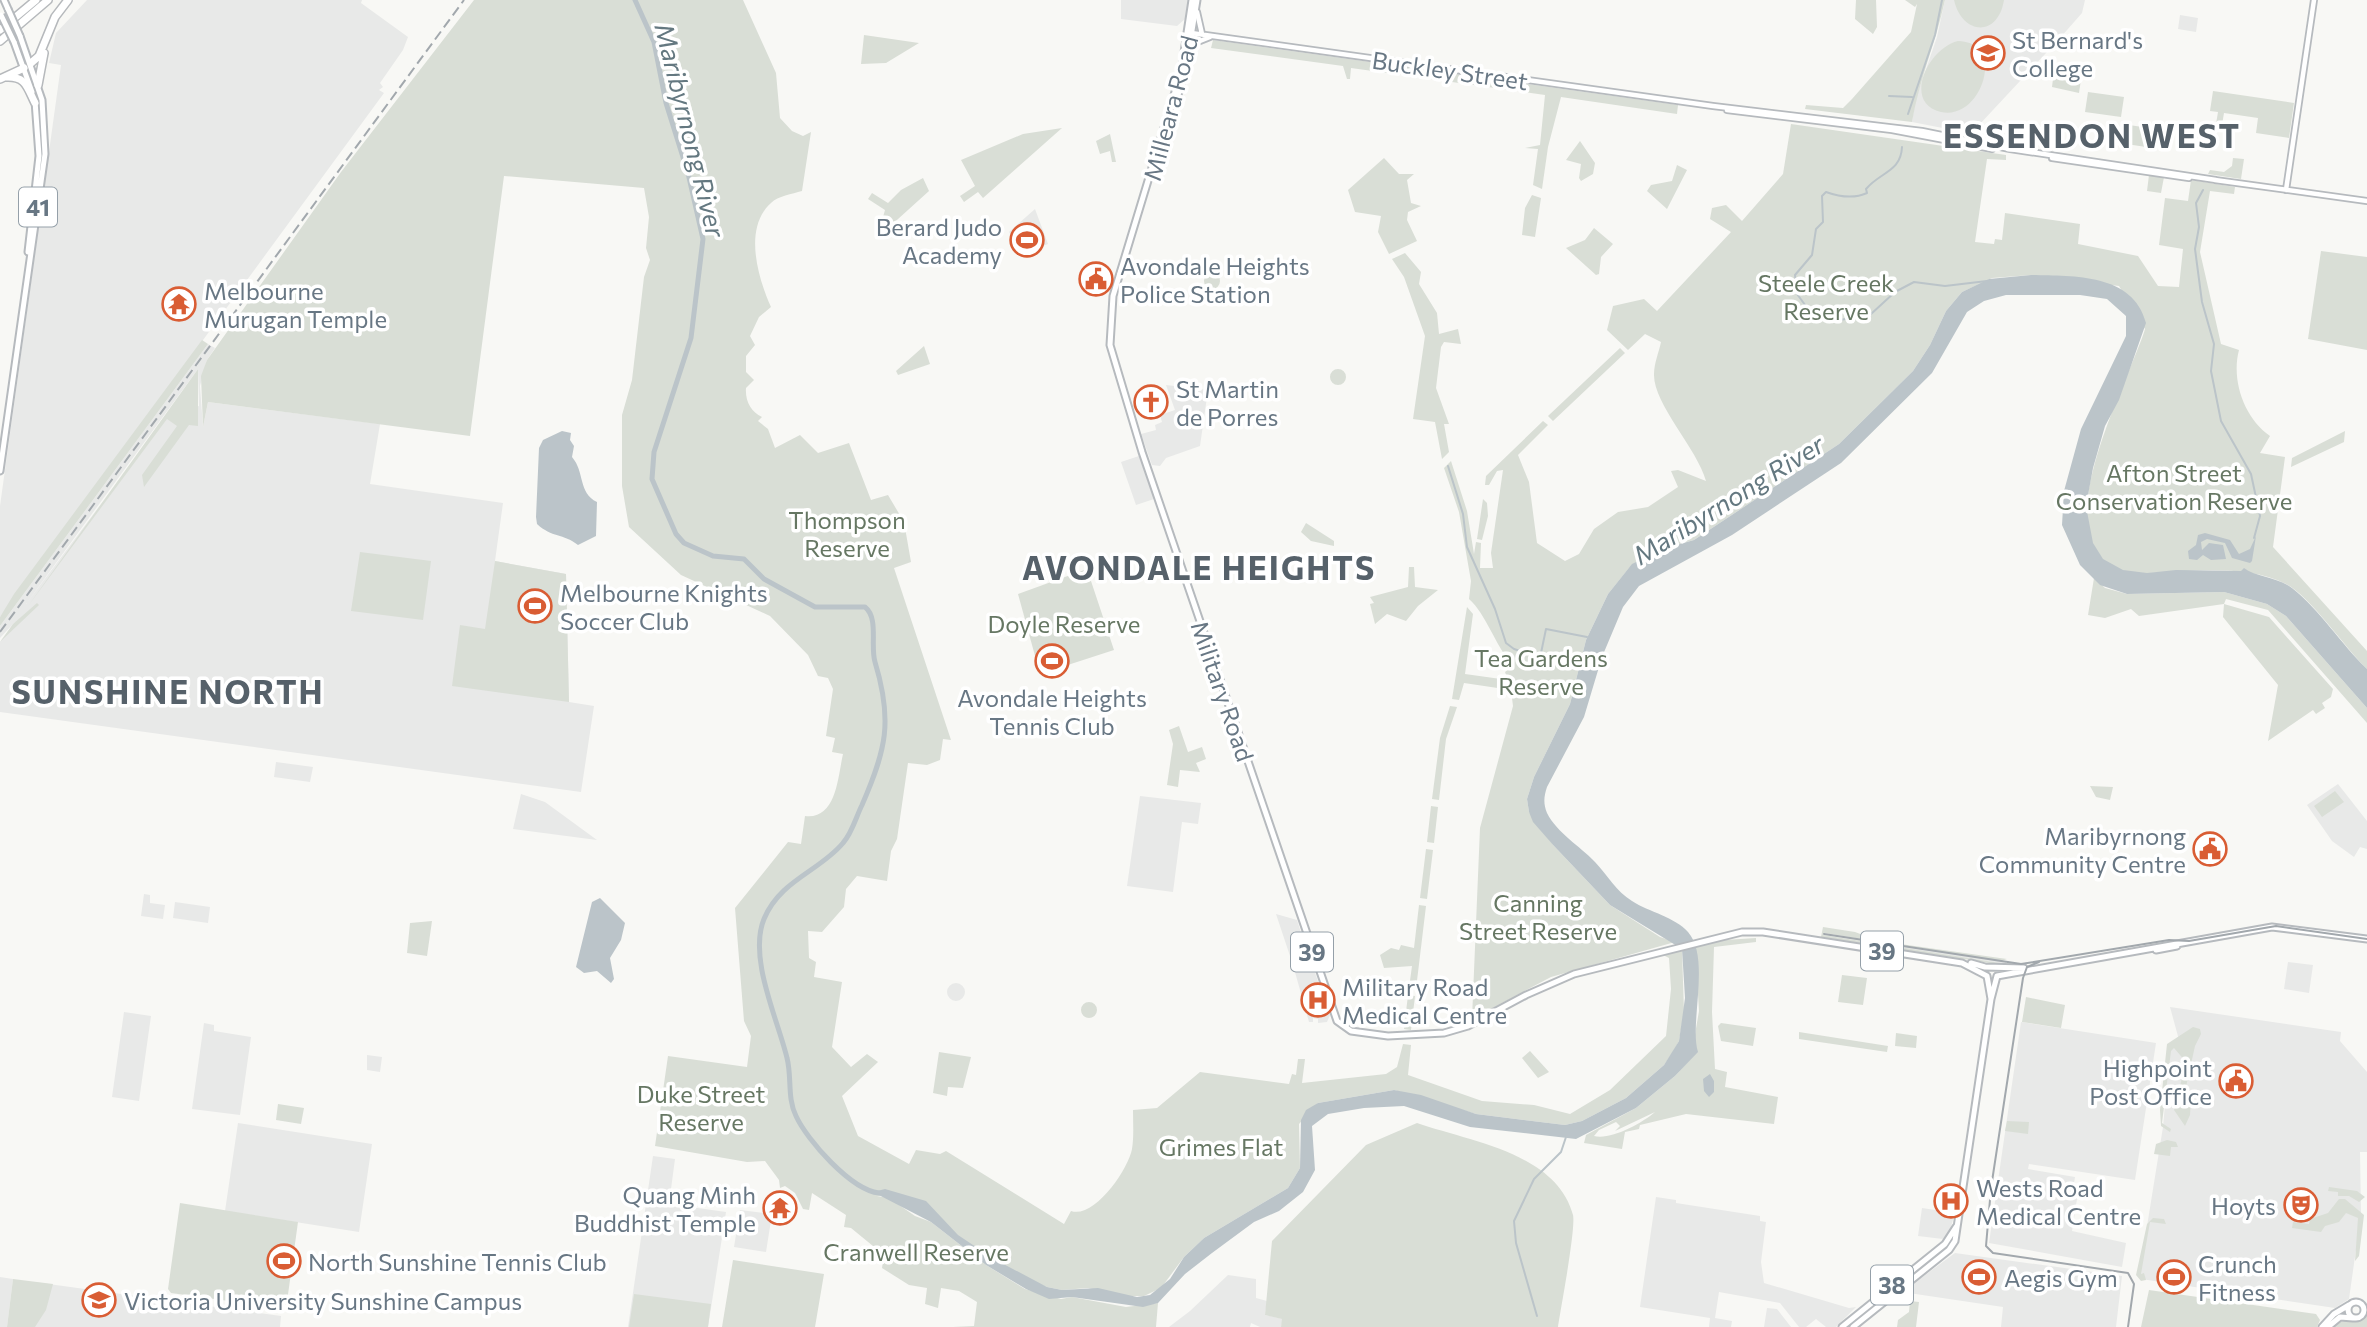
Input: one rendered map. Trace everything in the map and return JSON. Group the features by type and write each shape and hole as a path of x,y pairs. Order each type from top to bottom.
{"highway":[{"path":"0,30 36,0"},
{"path":"0,41 48,0"},
{"path":"3,78 28,66 39,56 51,25 68,0"},
{"path":"38,85 51,25"},
{"path":"3,78 18,76 25,80 38,101"}],"main road":[{"name":"41","path":"4,0 20,37 38,101"},
{"path":"2286,190 2314,0"},
{"path":"1190,45 1207,36 1198,27 1195,1"},
{"name":"Milleara Road","path":"1112,357 1109,327 1113,296 1181,72 1195,1"},
{"name":"41","path":"0,471 27,279 41,133 38,85 13,42 1,14"},
{"name":"Buckley Street","path":"1190,32 1713,106 1752,115 1892,130 2010,151 2367,201"},
{"name":"Milleara Road","path":"1138,214 1182,80 1190,45 1190,32"},
{"name":"Military Road","path":"1112,357 1338,1023 1351,1031 1388,1036 1434,1035 1468,1026 1567,977 1710,938 1742,932 1948,961"},
{"path":"1992,967 1987,976 1997,977 2276,927 2367,939"},
{"name":"39","path":"1948,961 1992,967"},
{"name":"39","path":"1948,961 1973,967 1987,976"},
{"path":"1992,967 2038,968"},
{"path":"1992,967 1997,970 1997,977"},
{"name":"38","path":"1987,976 1991,999"},
{"name":"38","path":"1853,1327 1952,1246 1957,1236 1991,999 1997,977"},
{"name":"38","path":"1842,1327 1944,1245 1958,1221"},
{"path":"1944,1245 1952,1246"},
{"path":"2322,1327 2334,1314 2350,1305 2357,1302 2365,1304 2365,1314 2353,1318 2340,1317 2328,1327"},
{"path":"2350,1305 2348,1312 2353,1318"}],"shaded area":[{"path":"87,0 362,0 361,3 408,37 403,50 380,83 383,87 379,90 384,93 0,617 0,506 61,65 49,63 56,33"},
{"path":"1121,0 1188,0 1185,19 1177,26 1121,19"},
{"name":"St Bernard's College","path":"1945,0 2085,0 2082,13 2060,38 1979,125 1963,132 1912,122 1915,101 1937,37"},
{"path":"2180,15 2198,18 2196,32 2178,29"},
{"path":"1035,209 1048,244 1030,251 1025,250 1009,232"},
{"path":"2031,275 2082,277 2115,286 2139,307 2146,323 2119,400 2105,426 2086,506 2093,543 2103,559 2123,570 2147,573 2176,570 2241,571 2244,568 2286,584 2312,606 2367,669 2367,708 2286,616 2267,604 2224,592 2127,594 2100,585 2080,565 2062,525 2064,491 2081,429 2126,336 2126,316 2107,299 2080,295 2006,295 1984,301 1967,312 1932,373 1841,463 1732,535 1639,586 1623,607 1602,657 1584,717 1547,787 1544,803 1551,820 1595,862 1621,893 1639,905 1676,922 1688,932 1695,943 1699,974 1696,1025 1698,1052 1675,1076 1636,1108 1576,1139 1470,1127 1404,1106 1364,1108 1328,1114 1312,1126 1315,1170 1303,1192 1279,1211 1254,1222 1212,1253 1185,1274 1158,1303 1143,1307 1072,1297 1049,1299 1026,1289 986,1265 931,1222 873,1192 885,1189 926,1201 958,1235 994,1259 1047,1287 1062,1290 1098,1288 1137,1297 1150,1295 1170,1279 1184,1257 1204,1238 1288,1188 1300,1168 1301,1120 1306,1110 1318,1103 1394,1090 1421,1095 1476,1114 1565,1125 1582,1121 1626,1098 1664,1065 1679,1041 1685,998 1682,949 1610,905 1533,822 1527,799 1534,777 1570,704 1586,640 1608,594 1632,564 1666,548 1694,540 1839,444 1913,371 1930,345 1946,311 1962,292 1989,279"},
{"path":"208,344 215,348 207,360 200,386 203,427 208,402 380,424 370,484 503,503 495,561 566,574 569,702 594,706 581,792 0,712 0,642 15,622 0,638 0,626","holes":["198,369 199,406 167,416 26,604"]},
{"path":"1166,385 1208,390 1200,446 1166,458 1160,466 1152,465 1141,434 1156,430 1155,425 1162,422 1160,415 1175,410"},
{"path":"562,431 571,433 570,440 574,446 572,457 579,469 584,488 597,502 596,536 578,545 542,528 537,524 536,517 539,448 543,440"},
{"path":"1139,456 1154,499 1136,505 1121,462"},
{"path":"2205,533 2230,540 2239,554 2250,549 2256,536 2252,561 2250,563 2232,558 2225,543 2207,539 2201,542 2202,550 2209,543 2223,545 2226,559 2211,560 2203,555 2197,560 2189,559 2188,551 2196,545 2198,535"},
{"path":"276,762 313,767 310,782 274,777"},
{"path":"2338,784 2367,821 2367,849 2360,847 2354,857 2332,841 2307,805"},
{"path":"521,794 545,802 597,840 513,829"},
{"path":"1140,796 1201,803 1198,824 1182,822 1173,892 1127,886"},
{"path":"144,894 150,895 150,903 165,905 163,919 141,916"},
{"path":"600,898 625,923 621,940 610,958 614,979 611,983 597,971 584,973 576,967 592,902"},
{"path":"175,902 210,907 208,923 173,918"},
{"path":"1276,914 1297,920 1311,964 1292,962"},
{"path":"1823,933 2006,962 2006,964 1868,943"},
{"path":"2288,962 2313,965 2309,993 2284,989"},
{"path":"1293,965 1314,970 1330,1015 1327,1022 1318,1023 1318,1019 1313,1018 1313,1022 1309,1022"},
{"path":"952,983 960,983 965,992 963,999 952,1001 947,996 947,988"},
{"path":"2170,1007 2341,1032 2340,1041 2367,1072 2367,1152 2360,1152 2361,1214 2349,1299 2335,1308 2141,1279 2139,1276 2163,1127 2170,1048 2179,1040"},
{"path":"124,1012 151,1016 139,1101 112,1097"},
{"path":"2021,1022 2156,1043 2135,1180 2029,1164 2028,1169 2075,1177 2074,1183 2079,1186 2072,1231 2126,1243 2122,1267 1989,1243"},
{"path":"204,1023 214,1025 214,1031 251,1037 240,1115 192,1109"},
{"path":"367,1055 382,1057 380,1072 367,1070"},
{"path":"1710,1074 1714,1081 1714,1092 1709,1097 1704,1091 1703,1079"},
{"path":"238,1123 372,1144 359,1232 225,1211"},
{"path":"653,1156 675,1159 669,1204 726,1212 708,1327 628,1327"},
{"path":"1656,1197 1676,1200 1676,1203 1760,1216 1760,1221 1766,1222 1761,1262 1764,1283 1849,1308 1856,1307 1836,1327 1826,1327 1816,1319 1806,1327 1799,1327 1780,1303 1719,1292 1715,1318 1732,1321 1731,1327 1709,1327 1710,1318 1640,1307"},
{"path":"1922,1208 1955,1213 1950,1230 1943,1239 1918,1236"},
{"path":"740,1210 772,1214 766,1252 734,1247"},
{"path":"1955,1253 2122,1276 2116,1327 2001,1327 2003,1307 1902,1292"},
{"path":"1228,1275 1256,1279 1256,1298 1267,1301 1265,1315 1283,1319 1281,1327 1260,1327 1251,1323 1250,1327 1169,1327 1190,1311"},
{"path":"0,1277 13,1279 7,1327 0,1327"},
{"name":"Victoria University Sunshine Campus","path":"34,1282 281,1316 280,1327 28,1327"},
{"path":"1767,1308 1777,1309 1791,1327 1764,1327"}],"green space":[{"path":"474,0 743,0 776,73 780,118 792,131 803,136 811,132 802,191 771,203 762,213 757,226 755,239 758,268 771,307 759,317 750,336 755,345 746,356 746,372 754,380 746,388 748,402 762,417 758,421 768,429 775,448 800,435 818,453 849,443 871,500 888,495 904,522 911,562 894,568 951,740 943,739 940,760 927,765 908,763 897,839 891,851 887,881 857,876 846,889 844,907 822,932 808,931 809,958 816,962 814,977 842,982 832,1047 851,1067 867,1054 878,1062 842,1096 858,1136 909,1164 916,1150 940,1154 946,1151 1064,1224 1071,1211 1090,1208 1109,1191 1124,1169 1132,1149 1133,1110 1157,1108 1200,1072 1289,1084 1292,1074 1296,1075 1298,1059 1305,1059 1302,1083 1386,1074 1397,1067 1403,1044 1411,1045 1408,1075 1482,1101 1534,1105 1570,1114 1610,1090 1666,1036 1671,989 1669,958 1663,955 1682,950 1684,1012 1679,1041 1664,1065 1626,1098 1582,1121 1565,1125 1476,1114 1394,1090 1318,1103 1299,1124 1300,1168 1288,1188 1204,1238 1184,1257 1161,1288 1144,1296 1124,1296 1088,1288 1062,1290 1047,1287 1005,1270 898,1196 877,1196 889,1198 915,1216 931,1222 986,1265 1025,1289 1061,1299 1072,1297 1126,1307 1158,1303 1156,1327 953,1327 974,1326 977,1302 959,1291 941,1288 938,1308 925,1304 927,1288 909,1285 882,1268 884,1255 851,1228 844,1227 846,1215 812,1193 809,1210 803,1209 795,1193 785,1186 780,1188 779,1180 765,1161 747,1162 655,1146 668,1056 747,1067 751,1036 744,1021 735,908 788,842 801,844 805,816 816,815 830,804 843,754 832,752 835,738 826,736 833,689 828,678 818,676 808,655 770,616 681,575 629,527 622,486 622,415 632,380 644,277 650,260 646,248 649,217 644,188 504,176 470,436 208,402 203,427 201,376 207,360 341,172"},
{"path":"1856,0 1876,0 1877,27 1873,34 1855,19"},
{"path":"1905,0 1945,0 1912,122 1805,109 1806,105 1843,108 1852,99 1911,32 1917,4 1915,7"},
{"path":"1954,0 2004,0 1995,21 1980,27 1964,20"},
{"path":"864,35 919,43 886,63 861,64"},
{"path":"1213,40 1678,105 1677,114 1561,97 1548,147 1542,189 1533,185 1538,149 1525,148 1540,145 1545,95 1351,68 1350,79 1347,79 1343,66 1211,48"},
{"path":"1958,41 1973,45 1982,54 1985,66 1983,80 1968,105 1956,112 1941,112 1929,107 1923,98 1921,87 1929,64 1937,54"},
{"path":"2044,68 2082,73 2079,93 2052,87 2053,79 2036,76"},
{"path":"2213,91 2294,103 2289,138 2256,133 2258,118 2224,113 2221,131 2215,130 2218,112 2210,111"},
{"path":"2088,92 2124,97 2121,117 2085,112"},
{"path":"1791,124 2006,155 2006,160 1987,159 1975,242 1994,244 1995,239 2002,240 2005,213 2080,224 2078,244 2138,256 2158,286 2179,287 2183,249 2159,245 2165,198 2188,201 2191,180 2235,187 2234,194 2210,191 2200,252 2221,344 2239,350 2237,374 2242,398 2253,419 2270,436 2260,453 2285,457 2273,547 2367,651 2367,669 2317,611 2286,584 2237,571 2149,573 2111,566 2091,544 2087,512 2093,472 2105,430 2145,329 2119,286 2031,275 1992,278 1962,292 1946,311 1930,345 1913,371 1839,444 1694,540 1665,548 1629,568 1608,594 1586,640 1570,704 1534,777 1527,799 1529,812 1554,846 1610,905 1660,937 1675,942 1551,977 1472,1019 1480,828 1513,706 1511,690 1464,683 1459,700 1452,699 1467,607 1473,614 1465,674 1508,680 1505,672 1513,666 1481,613 1469,599 1471,581 1459,512 1444,468 1451,461 1467,511 1474,554 1476,542 1481,543 1480,568 1493,568 1491,553 1503,470 1497,471 1489,485 1485,485 1486,476 1543,421 1548,425 1518,455 1529,482 1537,543 1565,561 1579,554 1594,529 1618,512 1648,507 1678,487 1671,471 1678,470 1706,481 1694,455 1660,399 1654,370 1661,342 1645,334 1628,350 1607,330 1613,306 1644,299 1657,311 1731,232 1710,219 1712,208 1726,205 1742,221 1783,174"},
{"path":"2129,125 2156,129 2153,148 2126,144"},
{"path":"1062,128 983,198 978,192 964,202 960,196 975,186 961,160 1023,134"},
{"path":"1110,134 1116,162 1112,162 1110,151 1100,154 1096,141"},
{"path":"1580,141 1595,163 1593,174 1581,181 1581,164 1566,160"},
{"path":"1384,158 1399,174 1414,174 1407,180 1411,203 1421,206 1408,212 1407,220 1417,241 1389,254 1378,232 1381,216 1355,212 1348,190"},
{"path":"2233,158 2244,159 2241,179 2208,174 2210,170 2224,172 2232,166"},
{"path":"1677,165 1687,170 1667,209 1647,191 1651,185 1672,181"},
{"path":"2149,175 2164,177 2161,193 2147,191"},
{"path":"923,178 929,191 877,238 885,210 868,199 872,193 888,203 901,190"},
{"path":"1532,195 1541,198 1535,237 1522,235 1525,208"},
{"path":"1594,228 1613,244 1601,257 1599,274 1596,275 1566,248 1585,240"},
{"path":"2321,251 2367,257 2367,350 2308,339"},
{"path":"1405,253 1421,272 1419,284 1437,313 1439,334 1458,329 1461,344 1444,342 1441,347 1436,388 1449,424 1444,424 1449,452 1442,459 1435,422 1413,419 1425,336 1404,277 1392,259"},
{"path":"1209,273 1215,273 1220,281 1218,287 1209,289 1204,284 1204,278"},
{"path":"202,340 208,344 0,626 0,617 14,594"},
{"path":"924,346 930,364 898,375 896,371"},
{"path":"1620,348 1625,353 1553,421 1548,416"},
{"path":"198,369 198,426 189,425 144,487 142,475 177,426 167,419 28,606"},
{"path":"1335,369 1341,369 1346,377 1344,383 1335,385 1330,380 1330,374"},
{"path":"2345,431 2344,442 2291,467 2292,458"},
{"path":"1483,499 1487,503 1488,516 1482,540 1477,539"},
{"path":"1306,523 1334,541 1334,546 1311,541 1301,532"},
{"path":"360,552 431,561 423,620 351,611"},
{"path":"495,561 566,574 569,702 452,686 460,625 485,629"},
{"path":"1409,567 1414,567 1415,587 1438,590 1418,606 1406,621 1387,614 1375,624 1370,604 1374,603 1370,597 1408,587"},
{"name":"Doyle Reserve","path":"1087,569 1114,650 1040,674 1018,594"},
{"path":"2094,578 2105,588 2127,594 2224,592 2267,604 2286,616 2367,708 2367,723 2268,610 2226,599 2224,604 2139,616 2131,609 2105,618 2088,615"},
{"path":"37,603 39,605 0,642 13,624"},
{"path":"2224,604 2269,617 2333,689 2331,697 2322,703 2325,708 2316,714 2313,710 2268,741 2278,685 2223,617"},
{"path":"1450,706 1457,707 1446,739 1439,800 1432,799 1440,738"},
{"path":"1179,726 1188,752 1202,747 1206,759 1196,763 1200,772 1180,770 1178,787 1167,785 1173,744 1169,730"},
{"path":"2090,786 2113,787 2110,800 2096,797"},
{"path":"2335,791 2344,802 2322,817 2314,806"},
{"path":"1431,806 1438,807 1434,843 1427,842"},
{"path":"1426,849 1433,850 1427,899 1420,898"},
{"path":"1419,905 1426,906 1416,989 1409,988 1412,966 1384,968 1380,955 1391,948 1399,950 1401,945 1414,948"},
{"path":"432,921 427,956 407,953 410,923"},
{"path":"1823,927 1855,932 1879,941 2007,959 2001,961 1824,933 1823,935 2006,964 2002,965 1821,937"},
{"path":"1756,938 1756,942 1714,947 1712,1012 1715,1069 1727,1072 1725,1087 1778,1097 1774,1124 1686,1114 1640,1125 1639,1129 1625,1132 1622,1149 1584,1143 1586,1135 1636,1108 1675,1076 1697,1052 1694,1040 1699,1011 1695,947 1725,940","holes":["1655,1112 1609,1136 1594,1136 1599,1130 1616,1122 1620,1126 1615,1131"]},
{"path":"1842,975 1867,978 1863,1005 1838,1002"},
{"path":"1408,995 1415,996 1411,1030 1404,1029"},
{"path":"2026,997 2065,1005 2061,1028 2022,1022"},
{"path":"1086,1002 1092,1002 1097,1010 1095,1016 1086,1018 1081,1013 1081,1007"},
{"path":"1721,1023 1756,1028 1753,1046 1721,1041 1718,1026"},
{"path":"2193,1027 2200,1029 2201,1034 2195,1046 2184,1096 2191,1098 2190,1115 2185,1126 2174,1110 2186,1062 2174,1048 2171,1051 2162,1123 2171,1129 2170,1132 2161,1126 2160,1110 2167,1044"},
{"path":"1799,1032 1888,1046 1887,1052 1799,1039"},
{"path":"1896,1033 1917,1036 1916,1048 1895,1046"},
{"path":"1530,1051 1549,1072 1538,1078 1522,1058"},
{"path":"939,1052 971,1057 963,1088 948,1087 947,1096 933,1093"},
{"path":"278,1104 304,1108 301,1124 276,1120"},
{"path":"2007,1121 2029,1122 2028,1134 2005,1131"},
{"path":"1417,1123 1508,1152 1549,1177 1564,1194 1573,1215 1573,1223 1558,1327 1281,1327 1282,1319 1265,1315 1272,1241 1366,1145"},
{"path":"2167,1140 2176,1142 2178,1147 2171,1147 2170,1156 2154,1154 2156,1144"},
{"path":"2329,1187 2357,1191 2365,1197 2359,1202 2349,1196 2338,1196 2338,1192 2328,1191"},
{"path":"2339,1199 2345,1199 2364,1215 2359,1256 2355,1261 2358,1218 2346,1213 2339,1222 2325,1226 2321,1232 2292,1228 2293,1222 2309,1224 2310,1219 2328,1213"},
{"path":"180,1203 298,1222 286,1309 171,1293 168,1289"},
{"path":"2153,1218 2164,1219 2166,1224 2150,1222 2141,1274 2144,1273 2146,1280 2141,1281 2136,1275 2147,1224"},
{"path":"733,1260 824,1274 815,1327 722,1327"},
{"path":"13,1279 53,1284 46,1310 35,1327 7,1327"},
{"path":"2149,1290 2316,1314 2320,1320 2317,1327 2141,1327"},
{"path":"634,1294 711,1304 708,1327 629,1327"},
{"path":"1910,1301 1919,1302 1916,1327 1897,1327 1898,1320 1909,1312"},
{"path":"2367,1316 2367,1327 2332,1327 2337,1322 2359,1320"}],"waterway":[{"name":"Maribyrnong River","path":"635,0 654,42 666,103 688,173 703,239 691,338 654,452 652,479 676,534 684,543 713,556 744,559 764,579 815,607 865,607 872,618 874,655 881,683 885,719 877,768 846,839 834,853 790,885 771,906 760,935 760,952 766,989 787,1058 791,1102 796,1116 810,1138 843,1174 868,1190 879,1193"},
{"path":"1908,114 1935,35 1942,0"},
{"path":"1889,96 1912,97"},
{"path":"1902,147 1898,162 1872,183 1866,189 1867,193 1847,197 1826,192 1822,196 1823,222 1816,229 1812,255 1795,275 1797,294 1811,313 1835,321 1871,314 1895,292 1914,282 1945,286 1987,281"},
{"path":"2203,190 2196,203 2199,227 2195,249 2202,302 2214,344 2211,371 2221,421 2251,474 2260,516 2254,538"},
{"path":"1448,466 1463,514 1467,547 1495,609 1506,643 1514,649 1536,656 1541,653 1546,629 1587,637"},
{"path":"1537,1316 1516,1243 1514,1221 1534,1179 1561,1152 1566,1137"}],"tram line":[{"path":"1824,934 2021,964 2276,926 2367,939"},
{"path":"2039,962 2027,967 2023,978 1991,1188 1986,1246 1993,1253 2128,1273 2134,1284 2128,1327"}],"railway":[{"path":"0,632 464,0"}],"place":[{"name":"St Bernard's College","path":"1988,53"},
{"name":"Berard Judo Academy","path":"1027,240"},
{"name":"Avondale Heights Police Station","path":"1096,279"},
{"name":"Melbourne Murugan Temple","path":"179,304"},
{"name":"St Martin de Porres","path":"1151,402"},
{"name":"Melbourne Knights Soccer Club","path":"535,606"},
{"name":"Avondale Heights Tennis Club","path":"1052,661"},
{"name":"Maribyrnong Community Centre","path":"2210,849"},
{"name":"Military Road Medical Centre","path":"1318,1000"},
{"name":"Highpoint Post Office","path":"2236,1081"},
{"name":"Wests Road Medical Centre","path":"1951,1201"},
{"name":"Hoyts","path":"2301,1205"},
{"name":"Quang Minh Buddhist Temple","path":"780,1208"},
{"name":"North Sunshine Tennis Club","path":"284,1261"},
{"name":"Aegis Gym","path":"1979,1277"},
{"name":"Crunch Fitness","path":"2174,1277"},
{"name":"Victoria University Sunshine Campus","path":"99,1300"}],"district":[{"name":"ESSENDON WEST","path":"2092,135"},
{"name":"AVONDALE HEIGHTS","path":"1199,567"},
{"name":"SUNSHINE NORTH","path":"168,691"}],"park label":[{"name":"Steele Creek Reserve","path":"1826,296"},
{"name":"Afton Street Conservation Reserve","path":"2174,486"},
{"name":"Thompson Reserve","path":"847,533"},
{"name":"Tea Gardens Reserve","path":"1541,671"},
{"name":"Canning Street Reserve","path":"1538,916"},
{"name":"Duke Street Reserve","path":"701,1107"},
{"name":"Grimes Flat","path":"1221,1146"},
{"name":"Cranwell Reserve","path":"916,1251"}]}
